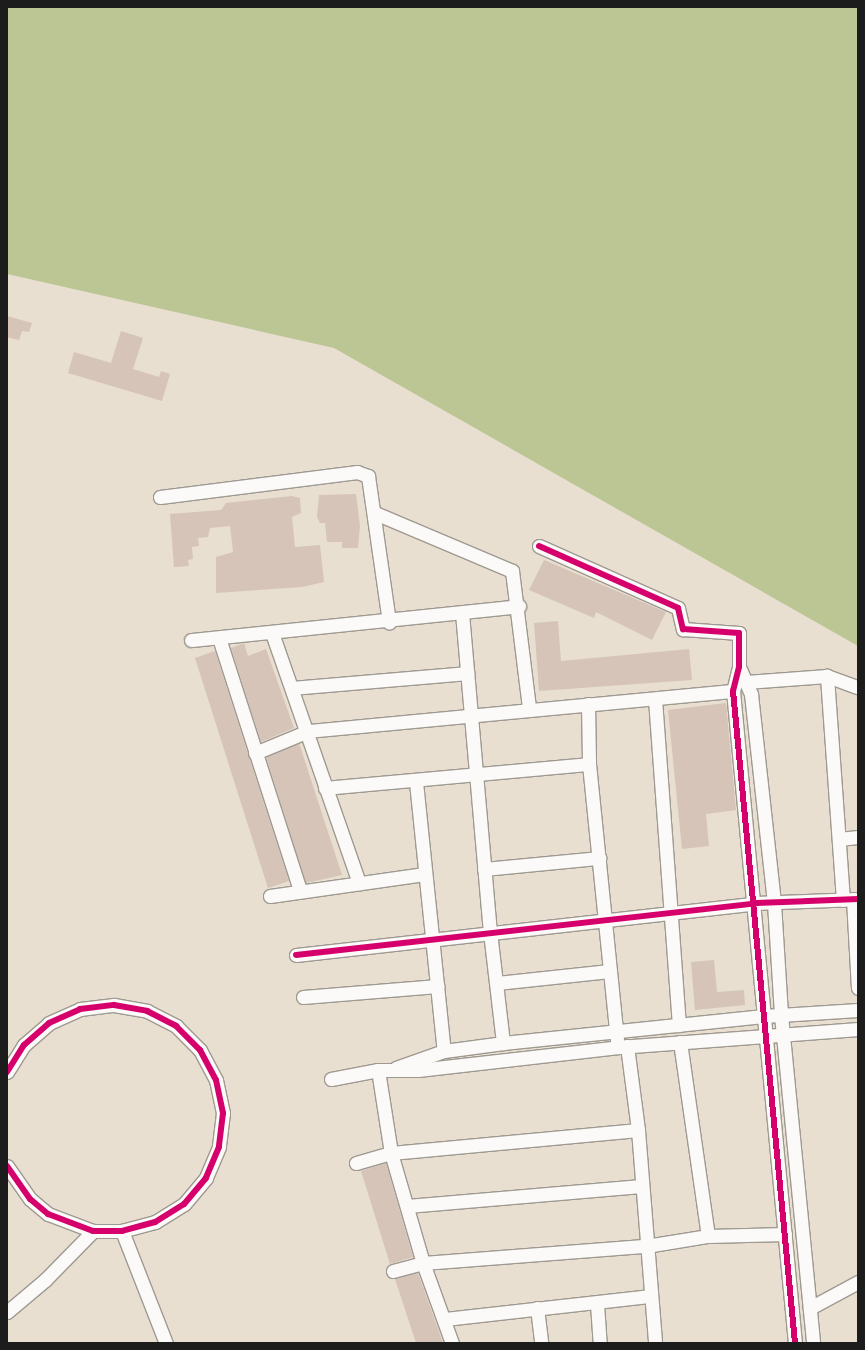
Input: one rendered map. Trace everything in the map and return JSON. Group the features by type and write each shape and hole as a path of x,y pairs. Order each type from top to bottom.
{"street":[{"path":"160,497 357,472 368,476 375,513 389,622"},
{"path":"375,513 512,571 519,606 528,708"},
{"path":"540,546 678,608 683,629 740,633 739,667 733,691 756,904 764,1016 795,1343"},
{"path":"191,640 389,622 519,606"},
{"path":"462,613 475,776 490,932 504,1043"},
{"path":"272,633 308,730 325,788 359,883"},
{"path":"219,638 300,892"},
{"path":"739,667 751,694 774,903 781,1015 813,1343"},
{"path":"292,688 467,673"},
{"path":"746,682 827,676 858,687"},
{"path":"827,676 840,839 851,899 858,988"},
{"path":"255,753 308,730 528,708 655,699 733,691"},
{"path":"655,699 673,915 679,1025"},
{"path":"588,704 589,764 615,1032 623,1046 638,1130 649,1296 655,1343"},
{"path":"325,788 416,782 589,764"},
{"path":"416,782 424,874 438,986 444,1051"},
{"path":"840,839 858,837"},
{"path":"484,869 599,858"},
{"path":"270,896 424,874"},
{"path":"296,955 432,938 673,915 756,904 851,899"},
{"path":"497,983 609,971"},
{"path":"303,997 438,986"},
{"path":"7,1072 24,1045 49,1023 80,1009 114,1005 147,1011 176,1026 200,1050 216,1080 223,1113 219,1147 206,1178 184,1204 155,1222 122,1231 93,1231 48,1214 30,1199 7,1166"},
{"path":"396,1068 444,1051 504,1043 764,1016 858,1010"},
{"path":"331,1079 378,1070 396,1068 418,1070 623,1046 858,1029"},
{"path":"680,1042 708,1236"},
{"path":"378,1070 391,1153 423,1263 445,1320 452,1343"},
{"path":"356,1163 391,1153 638,1130"},
{"path":"407,1206 641,1186"},
{"path":"7,1312 45,1280 93,1231"},
{"path":"122,1231 166,1343"},
{"path":"393,1271 423,1263 646,1246 708,1236 785,1234"},
{"path":"810,1308 858,1282"},
{"path":"445,1320 537,1308 597,1304 649,1296"},
{"path":"597,1304 600,1343"},
{"path":"537,1308 540,1343"}],"green space":[{"path":"7,7 858,7 858,646 334,348 7,274"}],"building":[{"path":"7,316 32,323 29,332 22,331 19,340 7,337"},
{"path":"121,331 143,338 133,369 159,377 161,371 170,374 162,401 68,373 74,352 111,363"},
{"path":"356,494 360,526 358,548 342,548 342,542 327,542 325,523 320,523 317,517 319,495"},
{"path":"292,496 300,498 301,513 292,517 295,547 320,545 324,582 302,587 216,593 216,557 233,552 230,526 210,528 208,537 198,538 199,546 192,547 193,559 188,560 189,566 174,567 170,514 221,510 226,503"},
{"path":"544,560 666,612 652,640 596,612 594,618 529,590"},
{"path":"558,621 561,661 689,649 692,680 539,691 534,623"},
{"path":"244,643 248,656 266,649 294,728 261,742 231,648"},
{"path":"215,651 289,881 268,888 195,658"},
{"path":"726,703 736,810 706,814 709,846 682,849 668,710"},
{"path":"299,743 342,875 306,883 266,757"},
{"path":"714,960 717,992 744,990 745,1005 695,1010 691,962"},
{"path":"386,1163 413,1257 390,1264 361,1171"},
{"path":"418,1273 443,1343 416,1343 395,1279"}],"cycle path":[{"path":"539,546 678,608 683,629 739,633 739,667 733,691 795,1343"},
{"path":"296,955 756,903 858,899"},
{"path":"7,1072 24,1045 49,1023 80,1009 114,1005 147,1011 176,1026 200,1050 216,1080 223,1113 219,1147 206,1178 184,1204 155,1222 122,1231 93,1231 48,1214 30,1199 7,1166"}]}
